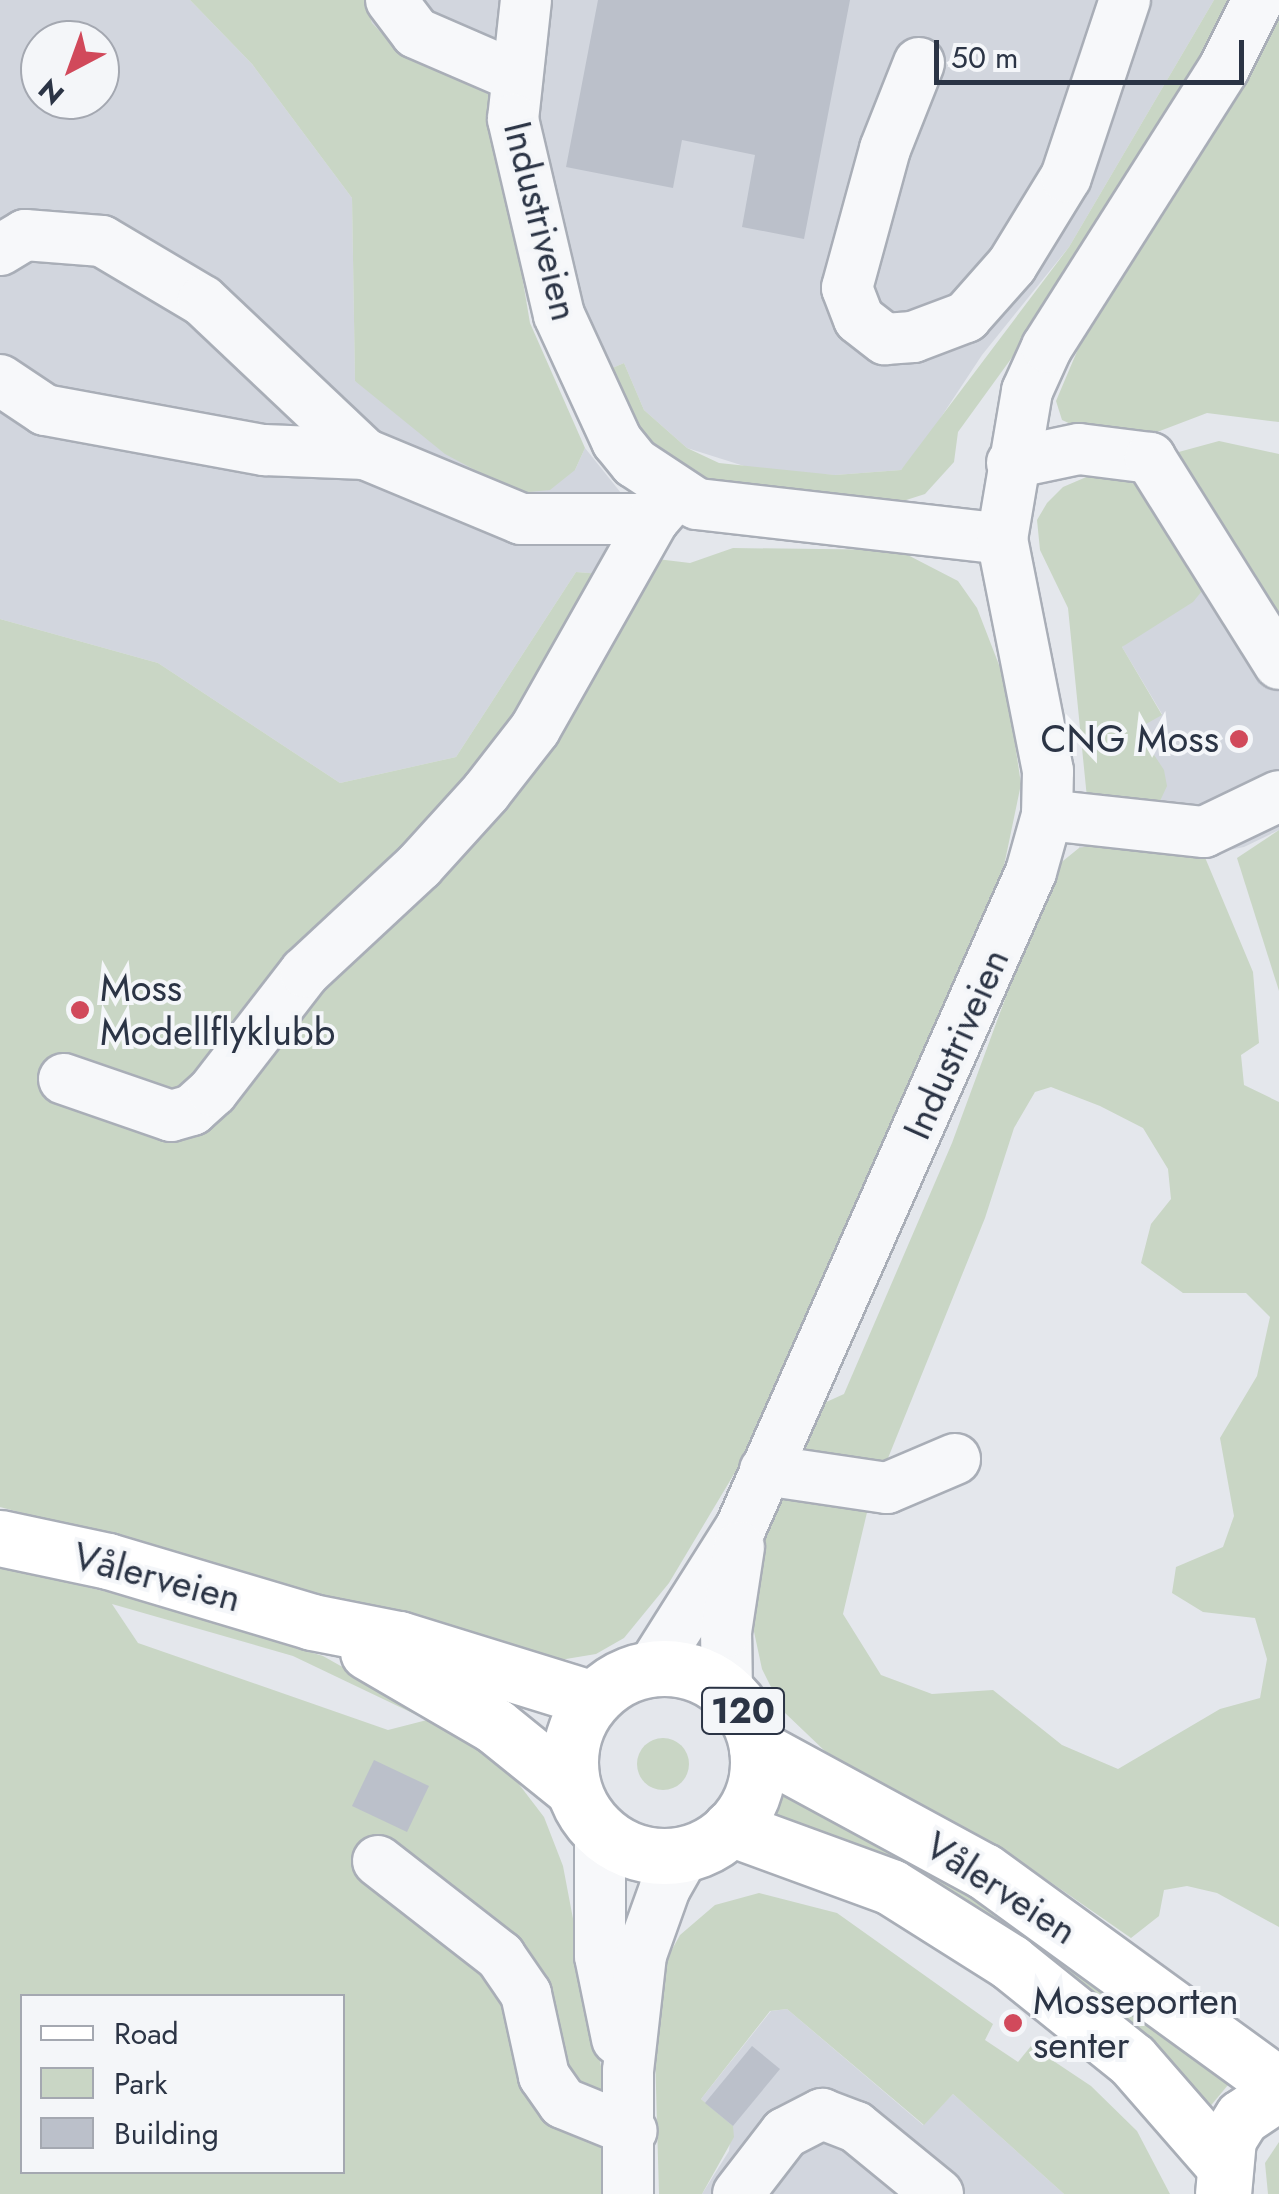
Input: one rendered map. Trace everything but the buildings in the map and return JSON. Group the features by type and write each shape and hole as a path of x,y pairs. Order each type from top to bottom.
{"main road":[{"name":"Vålerveien","path":"0,1538 108,1561 312,1622 399,1639 593,1699"},
{"name":"Vålerveien","path":"312,1622 494,1726 587,1810"},
{"name":"120","path":"593,1699 620,1679 652,1668 692,1672 727,1693 741,1708 757,1748 753,1791 708,1840"},
{"path":"593,1699 572,1741 587,1810 640,1853 708,1840"},
{"name":"Vålerveien","path":"757,1748 984,1871 1279,2088"},
{"name":"Vålerveien","path":"708,1840 891,1887 1010,1962 1132,2060 1222,2178"},
{"path":"1222,2178 1242,2117 1279,2088"}],"street":[{"path":"391,0 416,33 513,75"},
{"name":"Industriveien","path":"526,0 513,75 513,119 559,315 617,441 665,507 1002,539"},
{"path":"542,244 546,209 539,104 556,0"},
{"path":"919,63 885,149 848,288 858,319 885,339 912,337 966,316 1012,266 1066,177 1125,0"},
{"name":"Industriveien","path":"652,1668 742,1527 764,1470 989,975 1047,815 1042,732 1002,539 1012,464 1028,391 1047,348 1224,68 1258,0"},
{"path":"0,250 26,234 102,240 203,301 365,454"},
{"path":"0,380 45,410 264,450 365,454 522,518 665,507"},
{"path":"1012,464 1079,450 1150,458 1279,664"},
{"path":"64,1080 171,1116 192,1110 213,1090 305,972 419,866 486,792 535,728 665,507"},
{"path":"1047,815 1204,832 1279,796"},
{"path":"764,1470 887,1488 955,1459"},
{"name":"Industriveien","path":"727,1693 726,1632 742,1527"},
{"path":"587,1810 608,2012 628,2071"},
{"path":"628,2194 632,2131 628,2071 641,1955 664,1888 708,1840"},
{"path":"378,1861 500,1956 526,1994 544,2076 562,2102 632,2131"},
{"path":"738,2194 786,2133 822,2114 856,2126 938,2194"}],"shaded area":[{"path":"0,0 190,0 252,64 352,198 355,381 575,470 585,448 621,493 651,513 614,575 576,572 456,757 340,783 158,663 0,619"},
{"path":"365,0 1214,0 1069,247 982,355 922,446 901,470 835,475 760,471 687,448 644,410 624,363 603,372 560,295 527,302 518,254 445,66 394,46 372,23"},
{"path":"1200,578 1279,629 1279,830 1244,847 1204,855 1079,848 1087,798 1137,728 1162,714 1122,647"},
{"path":"787,2009 923,2125 953,2094 1064,2194 702,2194 729,2151 732,2126 701,2099 771,2011"}],"green space":[{"path":"190,0 365,0 372,23 394,46 445,66 492,97 530,323 585,448 575,470 550,490 518,493 445,454 355,381 352,198 252,64"},
{"path":"1214,0 1236,0 1040,319 958,432 954,462 925,494 900,502 747,491 703,479 659,452 627,413 603,372 624,363 644,410 687,448 719,463 835,475 901,470 1069,247"},
{"path":"1279,11 1279,422 1207,413 1144,437 1111,427 1084,430 1062,420 1056,401 1092,316 1212,137"},
{"path":"1219,441 1279,454 1279,629 1175,453"},
{"path":"1098,472 1138,485 1200,578 1202,591 1193,602 1122,647 1162,715 1137,729 1164,770 1167,786 1160,801 1103,804 1087,798 1068,608 1040,550 1037,520 1047,503 1063,487"},
{"path":"733,548 898,550 958,581 977,608 1006,683 1021,784 1000,885 743,1459 669,1583 624,1638 596,1654 554,1661 439,1635 264,1577 0,1507 0,619 158,663 340,783 456,757 576,572 614,575 657,559 690,563"},
{"path":"1279,830 1279,991 1237,858"},
{"path":"1108,842 1204,855 1253,972 1259,1043 1241,1055 1244,1085 1279,1102 1279,1927 1217,1893 1187,1886 1164,1890 1159,1916 1131,1938 1033,1870 828,1754 783,1711 762,1669 753,1627 760,1551 780,1488 869,1504 843,1614 881,1675 932,1694 993,1690 1062,1745 1118,1769 1220,1709 1260,1698 1267,1659 1255,1618 1203,1612 1172,1593 1176,1567 1223,1547 1234,1516 1220,1438 1257,1376 1270,1317 1246,1293 1183,1293 1141,1263 1151,1224 1171,1199 1168,1169 1143,1128 1051,1087 1035,1092 1014,1128 985,1218 882,1473 791,1457 813,1408 844,1394 952,1143 1053,869 1079,848"},
{"path":"0,1567 112,1593 323,1656 481,1745 505,1766 544,1817 563,1866 606,2093 595,2105 462,1931 607,2151 610,2194 0,2194","holes":["112,1604 293,1656 427,1720 388,1730 138,1643"]},
{"path":"663,1738 681,1746 689,1764 681,1782 663,1790 645,1782 637,1764 645,1746"},
{"path":"780,1793 978,1898 1228,2085 1208,2109 768,1821"},
{"path":"759,1893 837,1913 993,2024 985,2040 1018,2062 1031,2046 1091,2086 1137,2131 1170,2194 1064,2194 953,2094 924,2125 787,2009 770,2011 701,2099 733,2126 734,2137 702,2194 659,2194 654,2017 664,1964 680,1935 715,1905"},
{"path":"1279,2142 1279,2194 1268,2194 1265,2163"}],"place":[{"name":"CNG Moss","path":"1239,739"},
{"name":"Moss Modellflyklubb","path":"80,1010"},
{"name":"Mosseporten senter","path":"1013,2023"}]}
